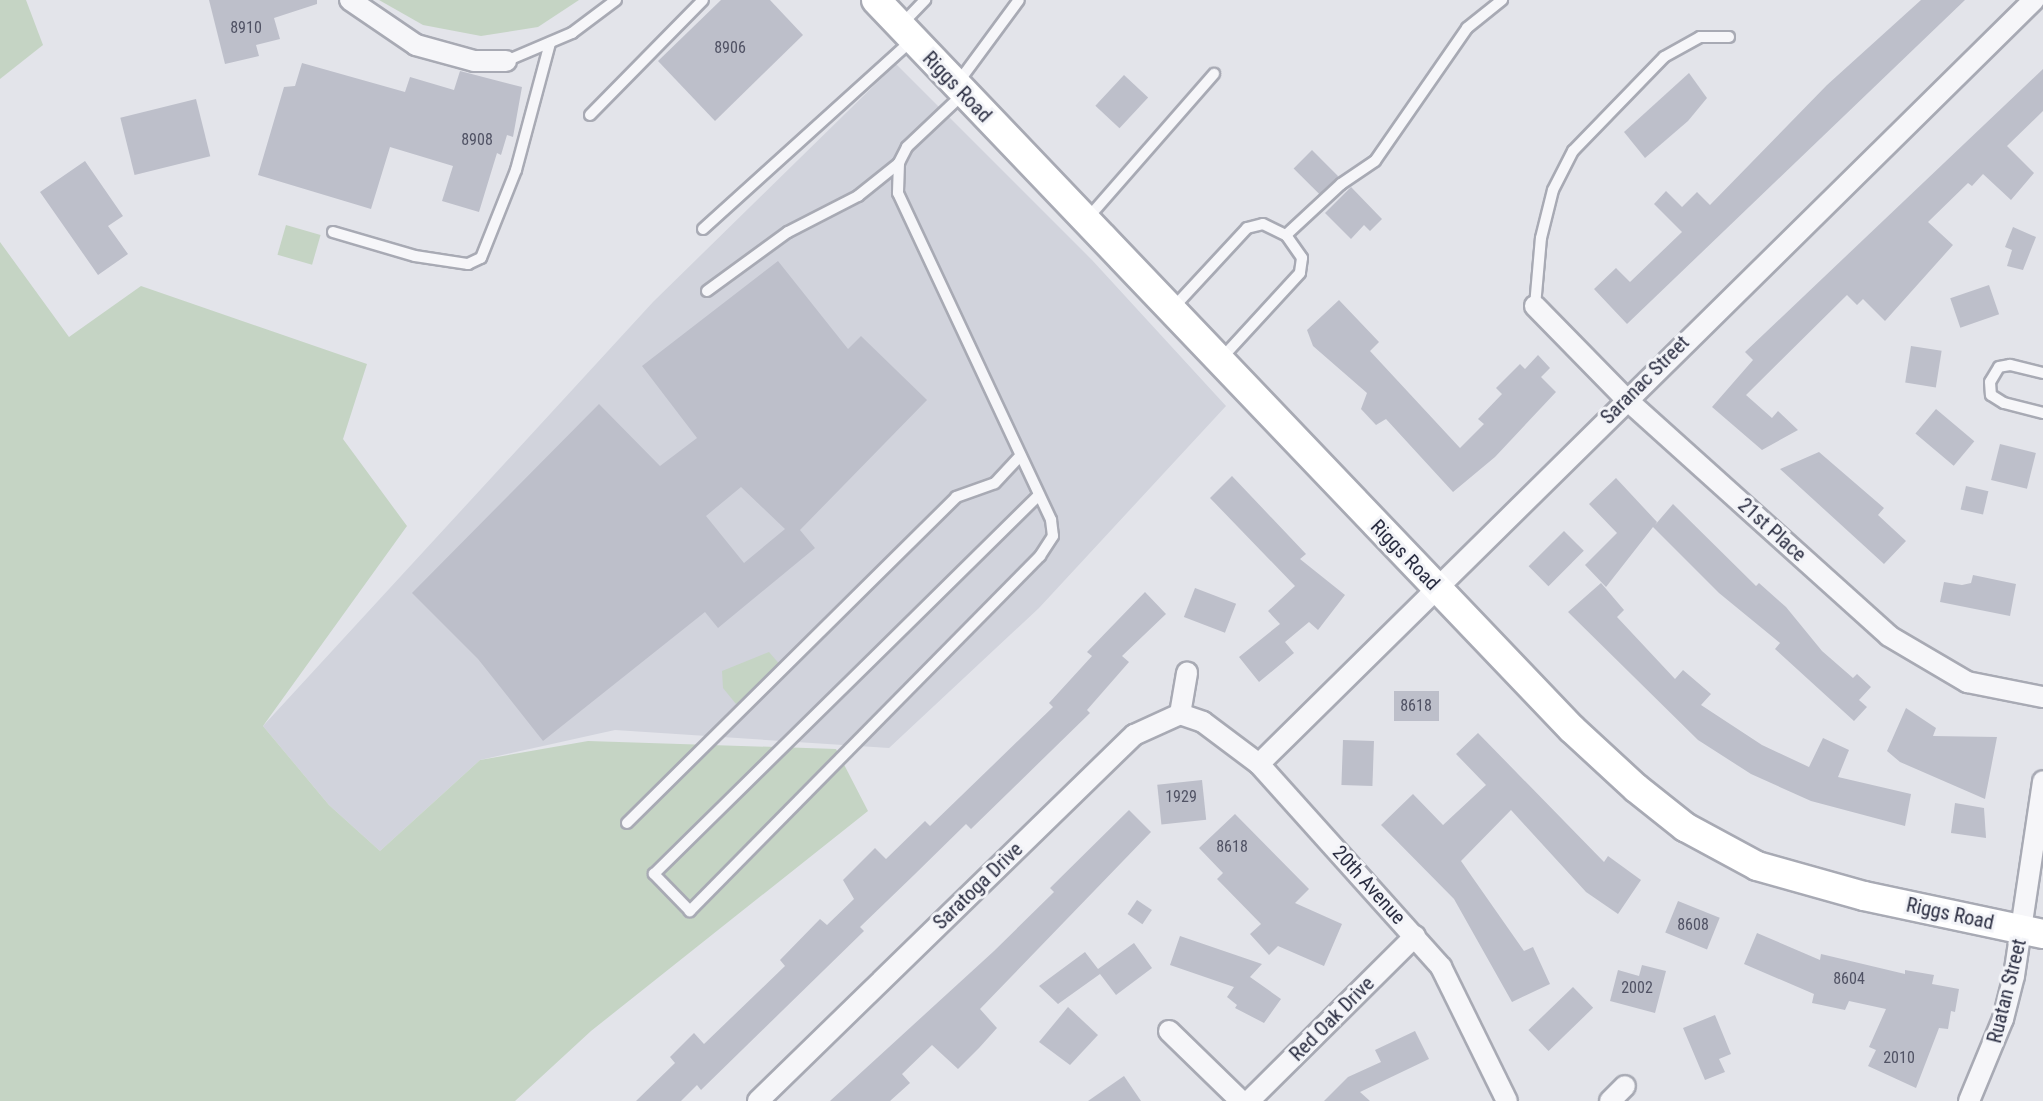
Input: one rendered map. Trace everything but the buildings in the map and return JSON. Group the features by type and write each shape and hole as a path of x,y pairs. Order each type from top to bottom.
{"main road":[{"name":"Riggs Road","path":"876,0 1572,729 1636,788 1696,833 1785,876 2033,932"}],"street":[{"path":"350,0 416,45 474,61 506,61"},
{"name":"Saranac Street","path":"1259,764 1625,398 2034,0"},
{"name":"21st Place","path":"1535,306 1625,398 1914,654 1967,682 2043,697"},
{"path":"1180,714 1187,673"},
{"name":"20th Avenue","path":"1180,714 1203,722 1259,764 1415,936 1454,989 1507,1101"},
{"name":"Saratoga Drive","path":"758,1101 1134,735 1180,714"},
{"name":"Ruatan Street","path":"1969,1101 2003,1019 2033,932 2043,781"},
{"name":"Red Oak Drive","path":"1249,1101 1415,936"},
{"path":"1169,1031 1241,1101"},
{"path":"1610,1101 1625,1086"}],"lane":[{"path":"506,61 572,33 616,0"},
{"path":"590,115 703,0"},
{"path":"703,229 906,33 925,0"},
{"path":"707,291 788,232 858,196 899,163 907,147 960,89 1019,0"},
{"path":"1286,235 1341,184 1375,161 1467,28 1502,0"},
{"path":"1535,306 1541,238 1553,190 1573,151 1664,57 1700,37 1729,37"},
{"path":"333,232 415,256 468,264 481,258 516,170 550,43"},
{"path":"1086,221 1214,74"},
{"path":"899,163 898,193 1039,495 1053,536 1040,556 690,911 654,874 1039,495"},
{"path":"1171,310 1247,228 1263,224 1286,235 1302,258 1300,273 1220,361"},
{"path":"2043,373 2010,365 1999,367 1990,382 1991,395 2004,403 2043,413"},
{"path":"627,823 956,497 995,483 1020,456"}],"shaded area":[{"path":"896,64 1092,260 1226,406 1039,608 889,748 615,730 480,760 380,851 329,805 263,726 653,302"}],"green space":[{"path":"0,0 26,0 43,45 0,79"},
{"path":"379,0 579,0 538,27 481,36 423,25"},
{"path":"286,225 321,235 312,265 277,255"},
{"path":"0,242 69,337 141,286 367,364 343,439 407,526 263,726 329,805 380,851 480,760 588,741 836,749 868,811 591,1031 515,1101 0,1101"},
{"path":"769,652 782,667 736,704 723,688 722,671"}]}
